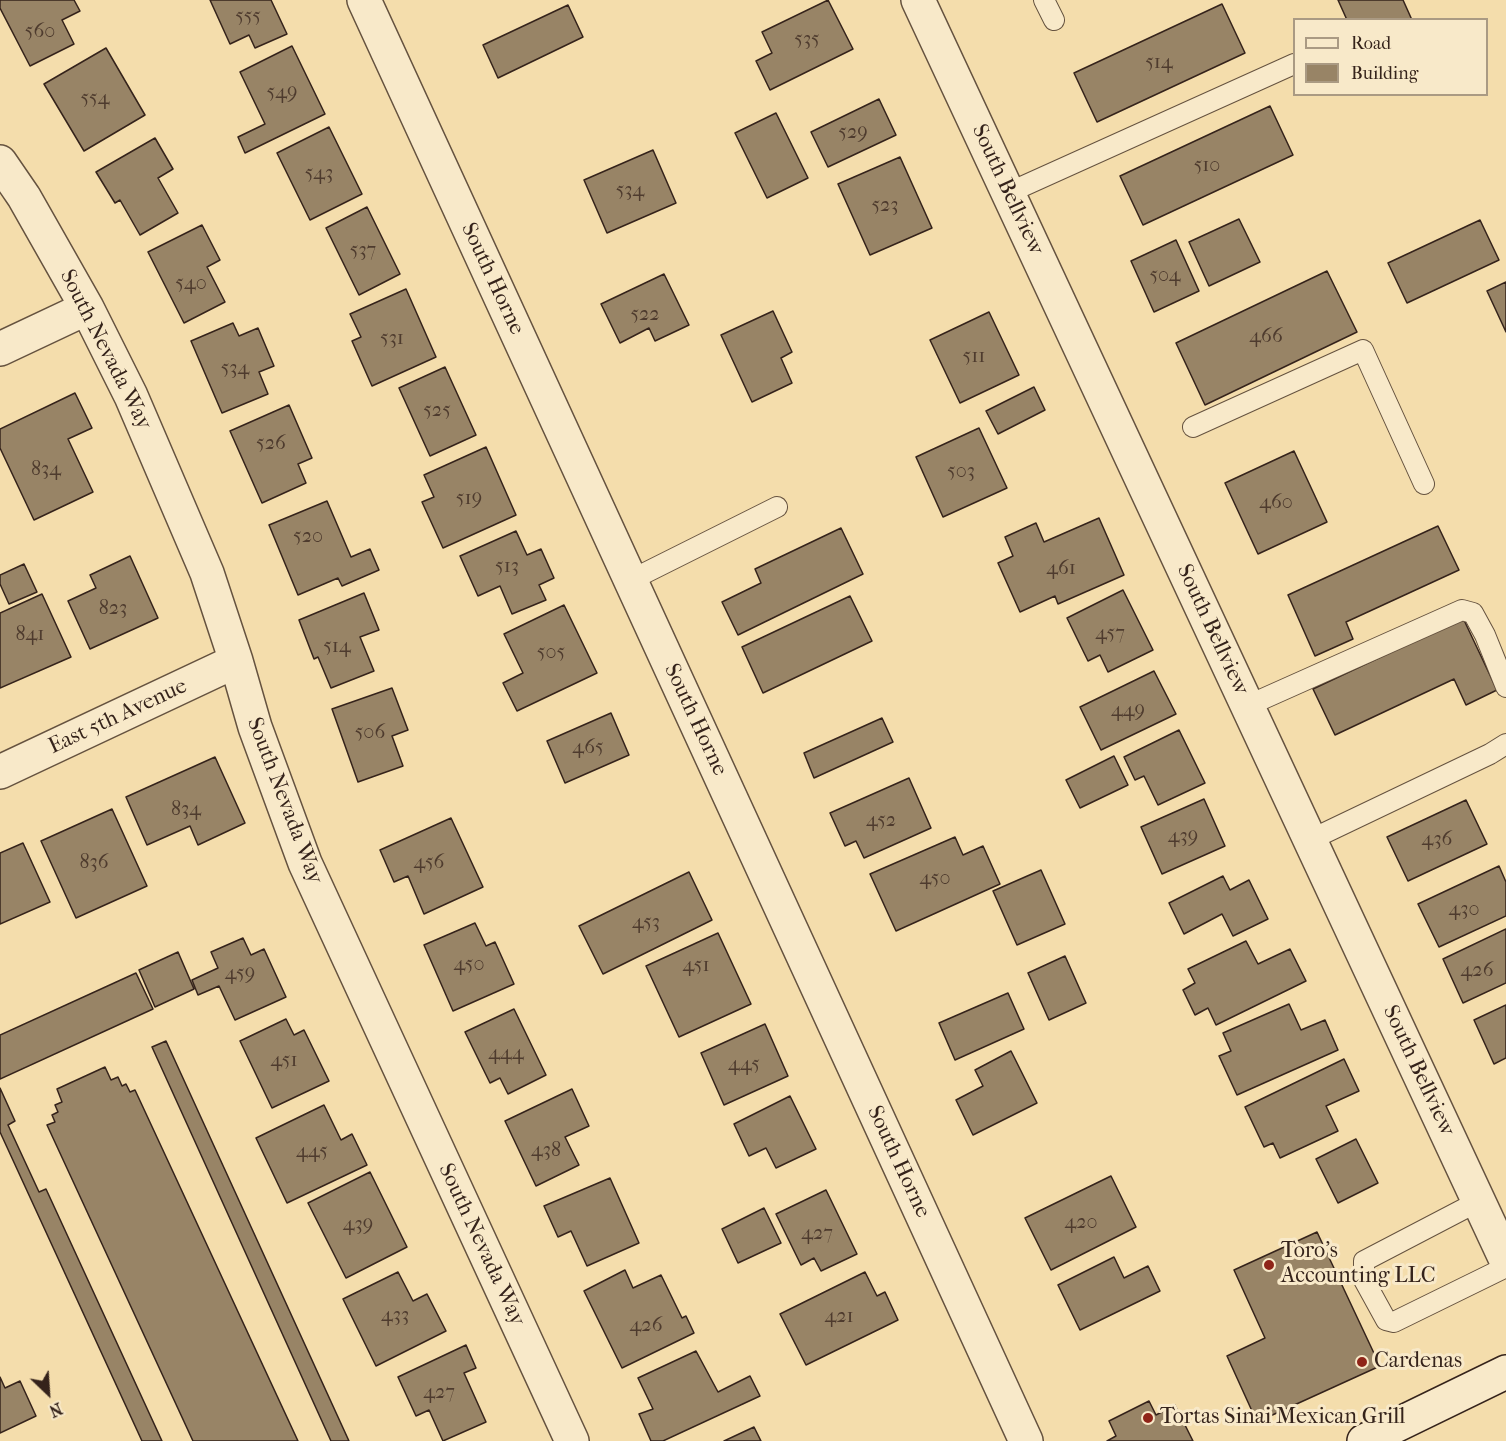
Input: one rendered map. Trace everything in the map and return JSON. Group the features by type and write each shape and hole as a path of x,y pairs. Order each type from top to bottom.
{"street":[{"name":"South Horne","path":"364,0 1026,1441"},
{"name":"South Bellview","path":"918,0 1506,1260"},
{"name":"South Nevada Way","path":"0,162 24,198 87,308 131,396 207,573 255,727 305,862 572,1441"},
{"path":"0,349 87,308"},
{"name":"East 5th Avenue","path":"0,772 236,661"},
{"path":"1364,1441 1506,1372"}],"lane":[{"path":"1044,0 1054,20"},
{"path":"1008,193 1293,64"},
{"path":"1193,427 1363,350 1424,484"},
{"path":"630,580 777,507"},
{"path":"1247,706 1462,610 1473,613 1485,635 1506,687"},
{"path":"1310,840 1490,754 1506,744"},
{"path":"1479,1202 1364,1261 1364,1280 1386,1320 1394,1322 1506,1267"}],"building":[{"path":"0,0 74,0 80,11 62,20 74,44 30,66 0,8"},
{"path":"210,0 271,0 287,34 255,48 249,35 230,44"},
{"path":"828,0 853,49 770,90 756,61 772,53 762,32"},
{"path":"1338,0 1403,0 1411,18 1346,18"},
{"path":"1222,4 1245,53 1097,122 1074,73"},
{"path":"568,5 583,37 498,78 483,45"},
{"path":"292,46 325,114 245,153 238,137 265,124 240,72"},
{"path":"106,48 145,115 84,151 44,84"},
{"path":"879,99 896,135 828,167 811,132"},
{"path":"1270,106 1293,155 1143,225 1120,176"},
{"path":"776,113 808,178 767,198 735,133"},
{"path":"329,127 362,194 310,220 277,153"},
{"path":"155,138 173,169 158,178 178,213 140,235 120,200 115,203 96,172"},
{"path":"653,150 676,203 607,233 584,180"},
{"path":"900,157 932,228 870,255 838,184"},
{"path":"367,207 400,274 359,295 326,228"},
{"path":"1239,219 1260,262 1209,286 1189,242"},
{"path":"1480,220 1499,260 1407,303 1388,263"},
{"path":"202,225 220,260 207,267 225,302 184,323 148,252"},
{"path":"1176,240 1199,291 1154,312 1131,261"},
{"path":"1327,271 1357,332 1205,405 1176,343"},
{"path":"664,274 689,325 655,341 649,328 620,343 601,304"},
{"path":"1506,282 1506,332 1487,291"},
{"path":"406,289 436,357 372,386 352,341 361,337 350,314"},
{"path":"773,311 792,352 781,358 792,383 752,402 721,335"},
{"path":"989,312 1019,375 960,403 930,340"},
{"path":"233,323 239,336 258,328 274,366 259,372 268,394 222,413 191,341"},
{"path":"445,367 476,435 430,456 399,388"},
{"path":"1034,387 1045,410 998,434 986,411"},
{"path":"75,393 92,428 68,439 93,492 34,520 0,448 0,429"},
{"path":"289,405 312,458 298,464 306,483 262,503 230,431"},
{"path":"979,428 1007,488 943,517 916,457"},
{"path":"486,447 516,515 443,548 422,502 434,497 424,475"},
{"path":"1294,451 1327,522 1258,554 1225,483"},
{"path":"327,501 351,557 370,549 379,570 342,586 338,578 298,595 269,525"},
{"path":"1099,518 1124,575 1058,604 1055,596 1020,612 998,563 1013,556 1005,537 1036,523 1044,542"},
{"path":"1438,526 1459,570 1346,622 1353,639 1315,656 1288,595"},
{"path":"841,528 863,574 738,635 722,602 761,583 755,569"},
{"path":"516,531 527,555 541,549 554,578 539,585 546,600 512,614 500,586 478,596 460,556"},
{"path":"130,556 158,618 90,649 68,601 96,588 90,575"},
{"path":"24,564 37,592 9,604 0,584 0,575"},
{"path":"1123,590 1153,650 1108,672 1100,655 1088,661 1067,618"},
{"path":"364,593 379,630 360,637 374,671 331,688 318,657 314,659 299,620"},
{"path":"42,594 71,657 0,688 0,613"},
{"path":"850,596 872,641 763,693 742,647"},
{"path":"564,605 597,673 517,711 503,683 523,673 504,634"},
{"path":"1463,618 1497,690 1466,705 1454,679 1335,735 1313,689"},
{"path":"1154,671 1176,714 1101,750 1080,707"},
{"path":"392,688 408,730 392,736 403,766 358,782 332,709"},
{"path":"611,713 629,755 565,783 547,741"},
{"path":"882,718 893,742 814,778 804,753"},
{"path":"1179,730 1205,783 1158,805 1144,776 1135,780 1124,757"},
{"path":"1114,756 1128,785 1080,808 1066,780"},
{"path":"215,757 245,823 198,845 190,826 147,845 126,797"},
{"path":"909,778 931,828 864,858 856,841 845,846 830,813"},
{"path":"1204,799 1225,846 1162,874 1141,827"},
{"path":"1466,800 1487,844 1408,881 1387,837"},
{"path":"112,809 147,886 76,918 41,841"},
{"path":"451,818 483,887 424,914 408,876 394,882 380,850"},
{"path":"955,837 963,855 983,846 1000,884 896,931 870,874"},
{"path":"23,843 50,902 0,924 0,853"},
{"path":"1499,866 1506,882 1506,916 1439,947 1418,904"},
{"path":"1041,870 1065,924 1017,945 993,891"},
{"path":"689,872 712,920 603,974 579,926"},
{"path":"1223,876 1230,890 1249,880 1268,919 1233,936 1222,914 1184,934 1169,903"},
{"path":"475,923 486,946 495,942 514,984 453,1011 424,945"},
{"path":"1506,929 1506,983 1463,1003 1443,959"},
{"path":"718,933 751,1004 679,1037 646,966"},
{"path":"243,938 251,955 264,949 286,997 235,1020 219,986 198,995 192,980 218,968 211,952"},
{"path":"1246,941 1258,964 1290,949 1306,981 1216,1025 1208,1008 1195,1015 1183,990 1195,983 1188,969"},
{"path":"178,952 194,989 155,1007 139,970"},
{"path":"1065,956 1086,1003 1049,1020 1028,973"},
{"path":"136,973 153,1009 0,1079 0,1035"},
{"path":"1008,993 1024,1029 955,1060 939,1023"},
{"path":"1289,1004 1301,1030 1325,1020 1338,1050 1237,1095 1219,1056 1231,1051 1223,1033"},
{"path":"1506,1005 1506,1058 1494,1064 1474,1020"},
{"path":"514,1009 546,1075 508,1094 500,1078 490,1083 465,1032"},
{"path":"286,1019 294,1035 304,1030 329,1081 272,1108 240,1041"},
{"path":"765,1024 788,1076 724,1105 701,1053"},
{"path":"166,1041 349,1441 331,1441 152,1047"},
{"path":"1011,1051 1037,1103 973,1135 956,1100 983,1086 975,1070"},
{"path":"1344,1059 1359,1091 1326,1106 1338,1131 1280,1158 1273,1143 1264,1147 1245,1107"},
{"path":"105,1067 111,1080 118,1077 122,1086 126,1084 130,1092 135,1090 298,1441 193,1441 47,1125 55,1122 52,1115 58,1112 55,1105 62,1102 57,1089"},
{"path":"0,1088 15,1121 8,1125 39,1192 46,1189 162,1441 142,1441 0,1132"},
{"path":"572,1089 589,1126 565,1137 579,1165 536,1186 505,1121"},
{"path":"790,1096 816,1149 776,1168 766,1148 749,1156 734,1124"},
{"path":"324,1105 341,1140 352,1134 367,1165 287,1203 256,1138"},
{"path":"1356,1139 1378,1183 1338,1203 1316,1159"},
{"path":"370,1172 407,1247 346,1278 308,1203"},
{"path":"1111,1176 1136,1227 1051,1270 1025,1218"},
{"path":"610,1178 639,1243 587,1266 571,1231 558,1237 544,1206"},
{"path":"826,1190 857,1254 821,1271 814,1258 801,1265 776,1214"},
{"path":"764,1208 781,1243 738,1263 722,1229"},
{"path":"1317,1232 1380,1366 1257,1422 1227,1356 1265,1338 1234,1270"},
{"path":"1114,1257 1124,1278 1148,1266 1160,1291 1080,1330 1058,1285"},
{"path":"625,1270 633,1288 661,1275 682,1318 686,1316 694,1333 622,1368 584,1291"},
{"path":"398,1272 413,1301 427,1294 446,1331 376,1366 343,1299"},
{"path":"865,1272 877,1296 885,1292 898,1320 806,1365 780,1314"},
{"path":"466,1345 476,1368 464,1373 486,1422 443,1441 429,1410 416,1416 398,1377"},
{"path":"696,1351 718,1392 750,1376 760,1396 663,1441 651,1441 639,1414 653,1409 638,1378"},
{"path":"0,1377 5,1388 20,1381 36,1416 0,1433"},
{"name":"Tortas Sinai Mexican Grill","path":"1149,1401 1156,1415 1175,1405 1193,1441 1107,1441 1116,1436 1109,1421"},
{"path":"754,1427 761,1441 724,1441"}],"place":[{"name":"Toro's Accounting LLC","path":"1269,1265"},
{"name":"Cardenas","path":"1362,1362"},
{"name":"Tortas Sinai Mexican Grill","path":"1148,1418"}]}
